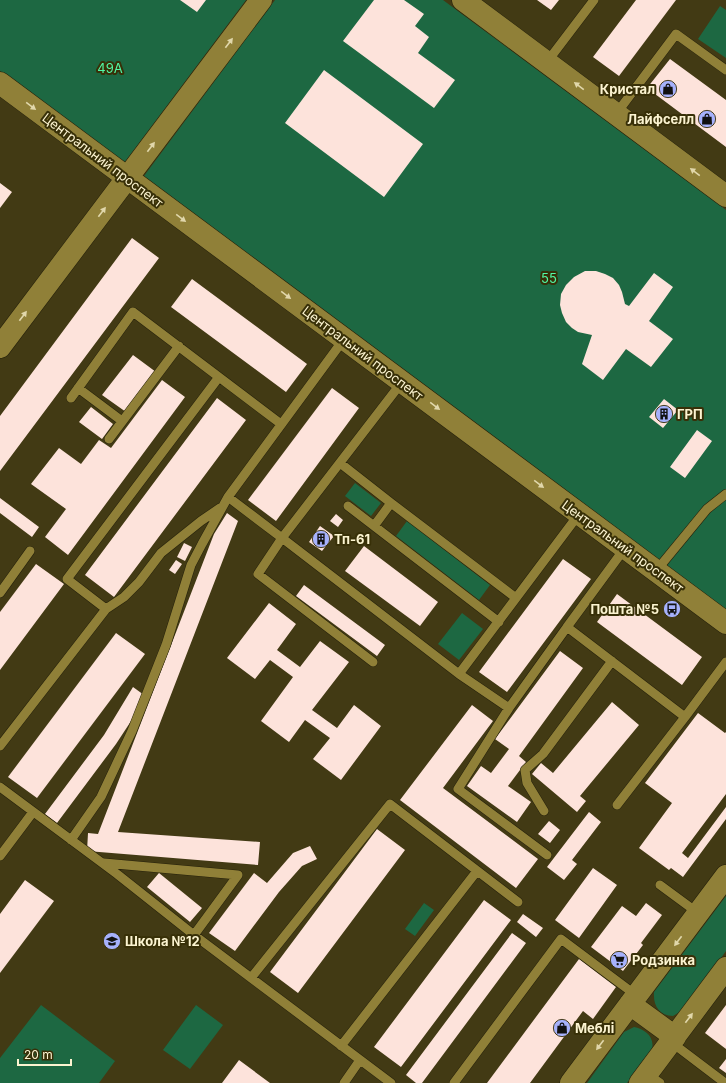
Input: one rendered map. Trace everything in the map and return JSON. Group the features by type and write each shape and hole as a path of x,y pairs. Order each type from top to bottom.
{"street":[{"path":"0,348 261,0"},
{"path":"463,0 726,196"},
{"name":"Центральний проспект","path":"0,83 726,623"},
{"path":"571,1083 726,876"},
{"path":"649,1080 673,1040 726,968"},
{"path":"633,1000 673,1040"}],"lane":[{"path":"547,62 594,0"},
{"path":"616,114 676,34 726,70"},
{"path":"71,398 133,312 281,424"},
{"path":"71,840 101,797 132,731 166,645 191,565 222,507 344,339"},
{"path":"109,439 178,346"},
{"path":"106,609 67,579 219,377"},
{"path":"373,662 258,574 282,538 402,382"},
{"path":"78,388 122,421"},
{"path":"340,463 516,598"},
{"path":"656,571 707,509 726,494"},
{"path":"228,497 459,674 509,708"},
{"path":"374,526 391,503"},
{"path":"348,506 499,622"},
{"path":"0,746 106,609 124,597 139,582 161,553 201,521 222,507"},
{"path":"459,674 580,514"},
{"path":"547,855 458,789 509,708 566,627 626,548"},
{"path":"0,593 30,552"},
{"path":"566,627 685,717"},
{"path":"544,811 527,783 525,770 543,754 612,661"},
{"path":"617,805 726,662"},
{"path":"0,787 391,1083"},
{"path":"251,978 390,804 518,902"},
{"path":"0,856 32,812"},
{"path":"102,863 238,875 194,935"},
{"path":"341,1046 476,871"},
{"path":"660,885 698,913"},
{"path":"454,1083 562,939 633,1000"},
{"path":"673,1040 725,1083"},
{"path":"344,1083 360,1060"}],"green space":[{"name":"49А","path":"0,0 246,0 124,163 0,71"},
{"name":"55","path":"275,0 443,0 726,210 726,609 144,176"},
{"path":"720,6 726,10 726,58 698,39"},
{"path":"355,483 381,503 371,516 345,496"},
{"path":"407,521 490,585 479,600 396,536"},
{"path":"462,613 483,629 459,660 438,644"},
{"path":"726,896 726,951 683,1010 673,1016 664,1014 656,1005 654,992"},
{"path":"424,903 434,910 415,936 405,929"},
{"path":"41,1005 115,1061 99,1083 0,1083 0,1058"},
{"path":"196,1005 223,1025 190,1069 163,1050"},
{"path":"634,1027 645,1031 648,1034 652,1040 652,1049 627,1083 587,1083 624,1032"}],"building":[{"path":"180,0 206,0 197,12"},
{"path":"374,0 404,0 424,14 415,26 429,37 418,53 455,80 434,108 343,41"},
{"path":"537,0 559,0 551,10"},
{"path":"636,0 676,0 619,76 593,57"},
{"path":"670,59 726,100 726,147 647,88"},
{"path":"324,70 423,144 384,197 285,123"},
{"path":"0,183 12,192 0,208"},
{"path":"132,238 159,258 0,471 0,416"},
{"path":"585,271 596,271 613,278 619,285 625,304 629,306 654,273 673,287 649,321 673,339 651,367 626,349 603,380 582,364 592,335 578,332 572,328 566,322 560,305 561,294 566,285 574,277"},
{"path":"192,279 307,364 286,392 171,307"},
{"path":"133,355 156,372 126,412 102,395"},
{"path":"162,380 185,397 68,555 45,537 66,509 31,484 59,448 81,464 99,440 111,448"},
{"path":"332,388 359,408 276,521 248,500"},
{"path":"217,398 246,420 114,597 85,575"},
{"name":"ГРП","path":"664,399 678,410 663,428 649,417"},
{"path":"91,407 113,424 102,439 79,422"},
{"path":"697,430 712,441 685,478 670,467"},
{"path":"0,498 39,527 32,537 0,513"},
{"path":"227,513 238,521 118,832 260,842 258,865 87,851 88,833 98,834 214,534"},
{"path":"336,514 343,520 338,527 330,521"},
{"name":"Тп-61","path":"320,526 334,536 322,551 309,542"},
{"path":"184,543 192,547 185,561 177,557"},
{"path":"364,546 438,602 420,626 345,571"},
{"path":"563,559 591,579 507,692 479,672"},
{"path":"176,560 182,564 175,574 169,570"},
{"path":"36,564 64,584 0,670 0,612"},
{"path":"304,585 385,645 377,656 296,596"},
{"path":"617,594 702,657 682,685 597,622"},
{"path":"269,603 296,624 277,650 300,667 320,641 349,662 312,710 337,728 354,705 381,726 341,780 313,759 330,738 305,720 289,742 261,721 293,677 270,660 255,679 227,658"},
{"path":"116,633 145,654 37,798 8,777"},
{"path":"560,651 583,668 519,756 526,762 508,786 531,802 517,822 467,786 481,766 491,773 509,749 495,739"},
{"path":"133,687 144,695 137,712 116,744 57,823 45,814 104,735"},
{"path":"612,702 639,725 580,796 586,801 577,812 532,774 541,763 553,773"},
{"path":"472,705 493,721 443,788 538,859 516,888 400,800"},
{"path":"698,713 725,733 726,732 726,794 682,853 688,858 726,807 726,819 683,877 671,868 669,870 639,848 672,803 645,783"},
{"path":"589,812 601,822 572,860 577,864 564,880 547,867"},
{"path":"549,821 560,830 550,843 538,834"},
{"path":"377,829 405,850 298,993 270,972"},
{"path":"310,846 317,859 302,866 279,892 235,951 209,933 254,873 267,883 293,853"},
{"path":"593,868 617,885 579,938 555,920"},
{"path":"159,873 202,908 190,922 147,887"},
{"path":"25,880 54,901 0,973 0,914"},
{"path":"484,900 511,920 401,1067 374,1047"},
{"path":"646,903 662,915 641,943 643,945 623,971 591,947 622,906 636,916"},
{"path":"523,914 543,928 536,937 517,922"},
{"path":"512,933 526,943 422,1083 416,1083 406,1075"},
{"path":"579,959 616,987 593,1019 583,1011 530,1083 487,1083"},
{"path":"726,1005 726,1049 705,1033"},
{"path":"726,1059 726,1073 719,1068"},
{"path":"239,1060 270,1083 222,1083"}],"place":[{"name":"Кристал","path":"668,89"},
{"name":"Лайфселл","path":"707,119"},
{"name":"ГРП","path":"664,414"},
{"name":"Тп-61","path":"321,539"},
{"name":"Пошта №5","path":"672,609"},
{"name":"Школа №12","path":"112,941"},
{"name":"Родзинка","path":"619,960"},
{"name":"Меблi","path":"562,1028"}]}
